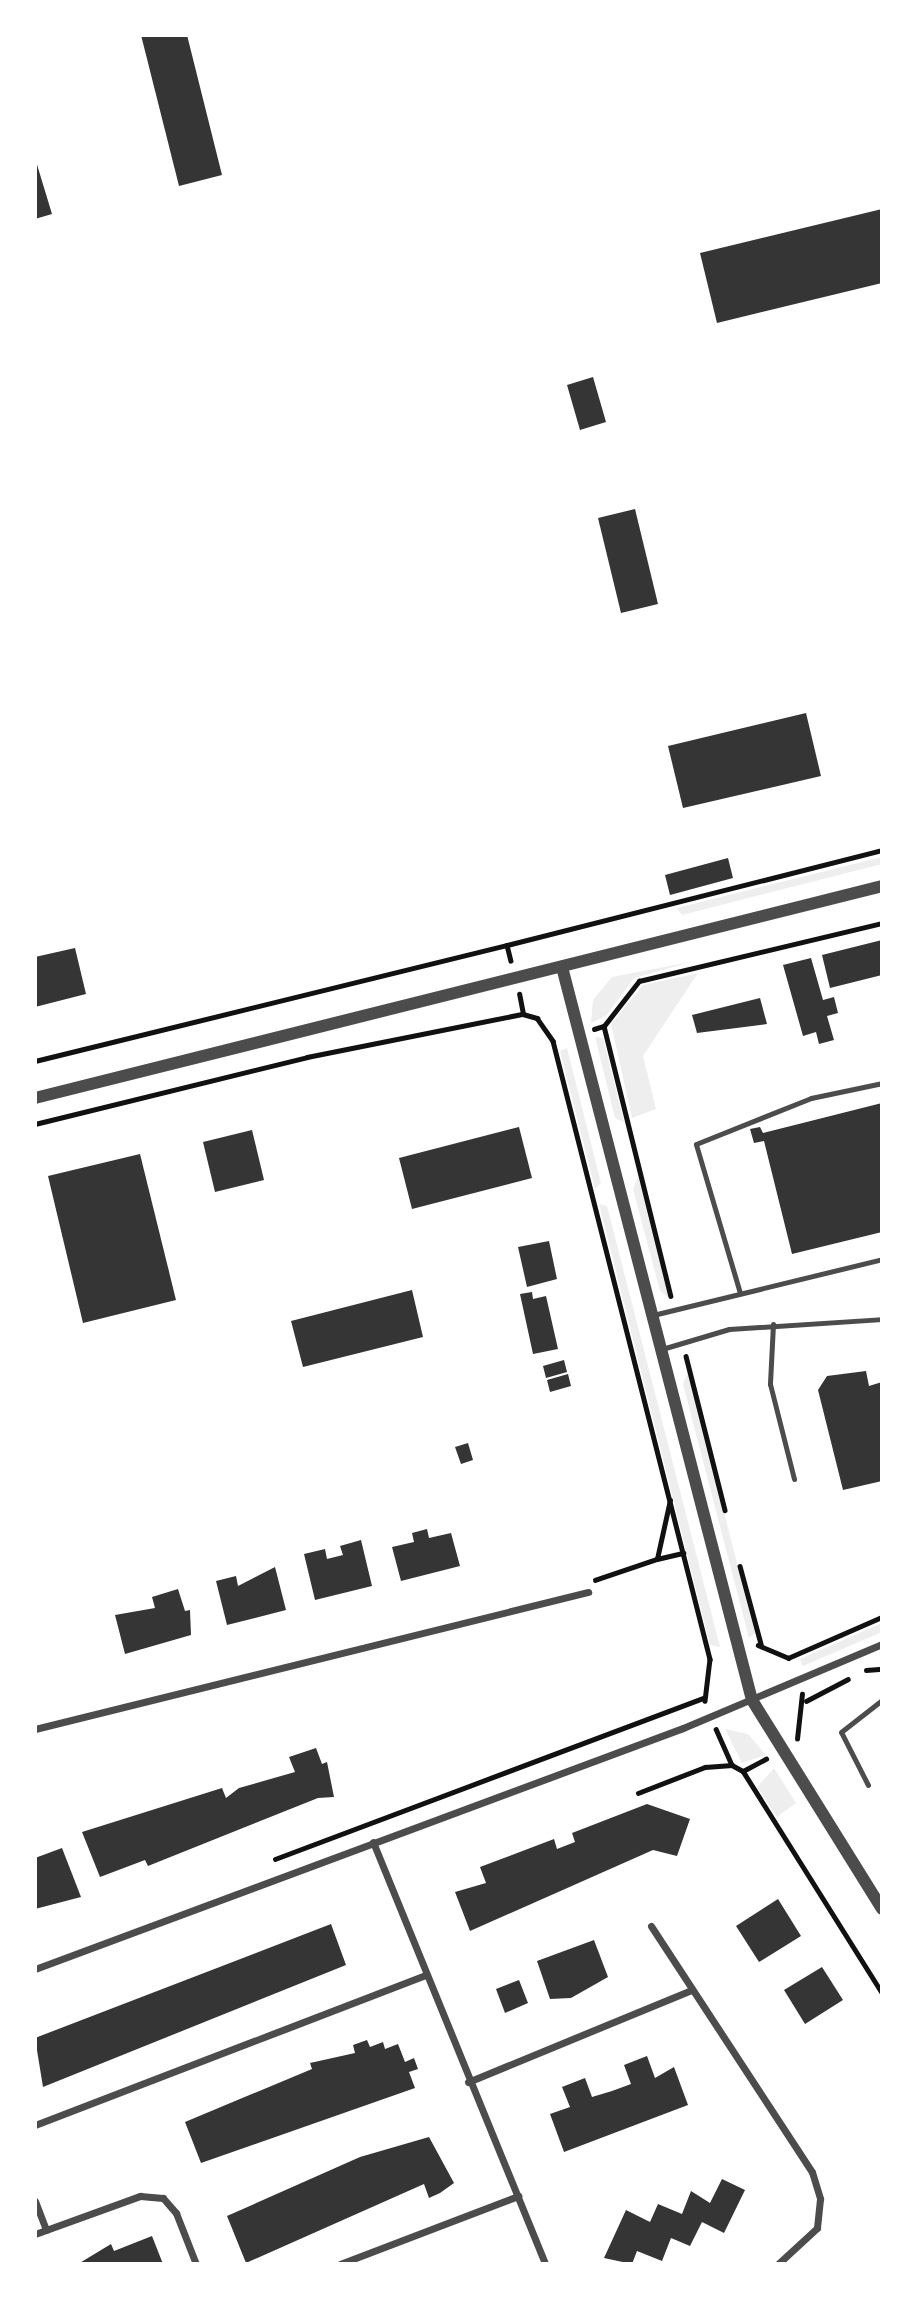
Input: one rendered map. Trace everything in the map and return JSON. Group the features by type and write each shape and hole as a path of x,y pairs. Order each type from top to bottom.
{"street":[{"path":"35,1098 882,886"},
{"path":"562,967 736,1652 752,1700 878,1895 882,1909"},
{"path":"35,1729 588,1592"},
{"path":"35,1969 710,1717 881,1646"},
{"path":"373,1842 468,2082 545,2264"},
{"path":"651,1926 812,2172 820,2199 817,2228 778,2264"},
{"path":"35,2125 426,1975"},
{"path":"468,2082 691,1990"},
{"path":"35,2234 140,2196 163,2198 176,2213 195,2264"},
{"path":"340,2264 517,2196"},
{"path":"35,2201 46,2230"}],"lane":[{"path":"740,1293 696,1144 811,1098 882,1083"},
{"path":"650,1315 882,1259"},
{"path":"659,1350 729,1329 773,1324 882,1319"},
{"path":"773,1324 770,1384 794,1479"},
{"path":"868,1785 841,1732 882,1700"}],"path":[{"path":"507,945 882,850"},
{"path":"604,1026 639,981 882,923"},
{"path":"523,1014 537,1018 553,1041 710,1659 704,1698 732,1765"},
{"path":"657,1559 670,1499"},
{"path":"588,1592 598,1574 683,1553"},
{"path":"788,1658 882,1617"},
{"path":"736,1652 761,1644 788,1658 806,1701 797,1741 804,1752"},
{"path":"806,1701 863,1671 882,1669"},
{"path":"638,1793 705,1767 732,1765 743,1771 882,1993"}],"shaded area":[{"path":"882,857 882,864 682,915 677,908"},
{"path":"695,961 634,978 606,1016 591,1023 593,1000 612,977"},
{"path":"698,973 643,1056 656,1109 632,1118 611,1024 643,985"},
{"path":"595,1037 603,1038 624,1122 615,1118"},
{"path":"567,1048 601,1183 595,1189 560,1051"},
{"path":"638,1176 669,1298 660,1291 633,1189"},
{"path":"599,1204 607,1206 720,1647 710,1645"},
{"path":"688,1372 755,1633 749,1638 683,1384"},
{"path":"882,1623 882,1632 803,1666 800,1659"},
{"path":"725,1729 748,1734 766,1755 742,1763"},
{"path":"774,1768 796,1803 777,1817 757,1787"}],"building":[{"path":"141,35 187,35 222,175 179,186"},
{"path":"35,158 52,214 35,219"},
{"path":"882,209 882,283 717,323 700,253"},
{"path":"593,377 606,422 580,430 567,385"},
{"path":"635,509 658,604 621,613 598,518"},
{"path":"806,713 821,776 683,808 668,746"},
{"path":"728,858 733,878 670,895 665,875"},
{"path":"882,940 882,975 830,988 822,955"},
{"path":"75,948 86,994 35,1007 35,957"},
{"path":"811,958 823,1000 834,997 838,1013 827,1016 834,1040 819,1044 816,1032 803,1036 783,965"},
{"path":"760,998 767,1024 697,1033 692,1015"},
{"path":"882,1103 882,1232 792,1254 764,1141 754,1143 750,1129 760,1127 763,1133"},
{"path":"519,1127 532,1178 412,1209 399,1158"},
{"path":"252,1130 264,1180 215,1192 203,1142"},
{"path":"140,1154 176,1300 83,1323 48,1176"},
{"path":"549,1241 557,1279 527,1287 518,1247"},
{"path":"412,1290 423,1337 303,1367 291,1321"},
{"path":"532,1292 533,1299 546,1296 558,1349 533,1354 520,1294"},
{"path":"564,1360 567,1372 546,1378 543,1366"},
{"path":"866,1371 869,1386 882,1382 882,1481 843,1490 818,1390 827,1376"},
{"path":"568,1374 571,1386 550,1392 547,1380"},
{"path":"468,1443 473,1460 461,1464 455,1447"},
{"path":"427,1529 429,1538 451,1533 460,1566 401,1581 392,1547 414,1542 412,1533"},
{"path":"361,1540 372,1586 315,1600 304,1554 325,1549 327,1559 343,1555 340,1546"},
{"path":"275,1567 286,1610 227,1625 216,1581 236,1576 238,1586"},
{"path":"178,1589 185,1611 190,1610 191,1635 125,1654 115,1615 155,1608 152,1597"},
{"path":"316,1748 322,1764 327,1762 334,1797 318,1798 148,1866 145,1860 100,1877 82,1832 222,1788 226,1798 239,1788 295,1772 289,1757"},
{"path":"647,1804 690,1819 677,1856 653,1850 470,1931 455,1892 486,1883 480,1867 554,1839 557,1849 575,1842 572,1833"},
{"path":"62,1848 81,1897 35,1909 35,1858"},
{"path":"778,1899 801,1936 759,1962 736,1926"},
{"path":"331,1924 346,1965 43,2087 35,2038"},
{"path":"594,1940 608,1977 571,1998 550,1999 537,1961"},
{"path":"822,1967 843,2000 805,2024 784,1990"},
{"path":"519,1980 528,2003 505,2013 496,1989"},
{"path":"367,2040 370,2047 383,2042 385,2049 398,2044 405,2062 414,2058 418,2069 409,2072 415,2088 201,2163 185,2122 312,2069 310,2063 355,2053 353,2045"},
{"path":"647,2056 655,2078 674,2067 688,2105 564,2152 550,2114 570,2107 562,2087 585,2078 592,2097 612,2091 631,2084 624,2065"},
{"path":"429,2137 454,2183 440,2193 429,2198 424,2184 246,2263 227,2216 360,2157"},
{"path":"722,2179 745,2190 724,2233 702,2222 690,2246 671,2238 662,2261 637,2251 632,2264 604,2258 626,2210 650,2222 658,2204 682,2214 691,2191 710,2203"},
{"path":"152,2236 163,2264 78,2264 111,2244 114,2251"}]}
